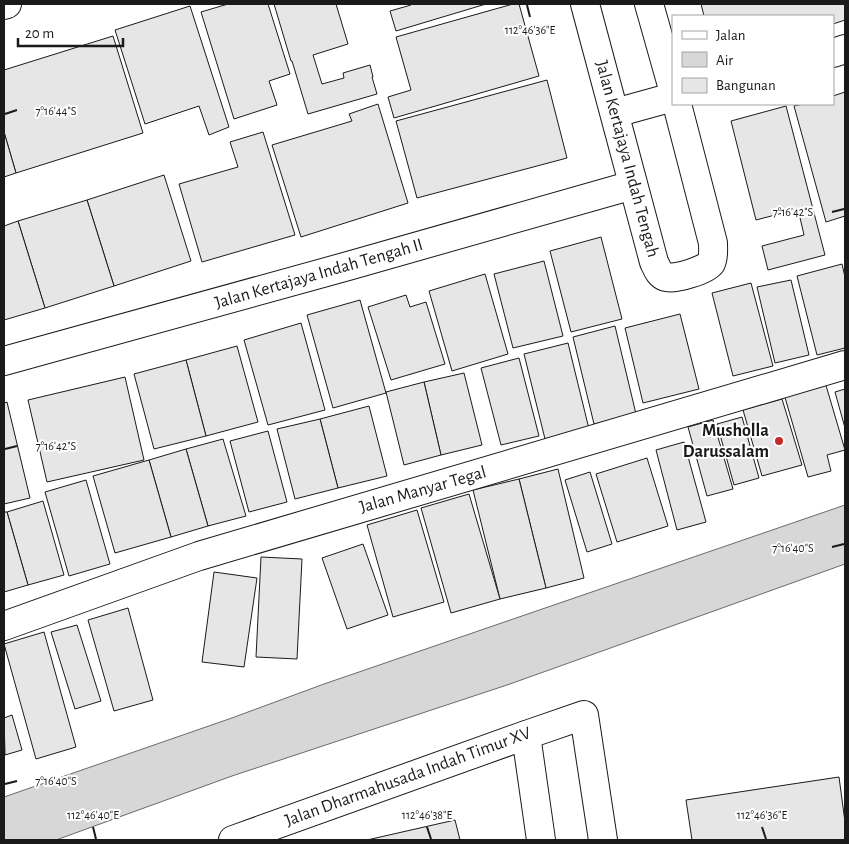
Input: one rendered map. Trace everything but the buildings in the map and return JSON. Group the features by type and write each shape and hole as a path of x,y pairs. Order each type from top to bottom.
{"street":[{"name":"Jalan Kertajaya Indah Tengah","path":"585,4 654,262 658,272 664,277 670,278 700,271 710,265 714,256 713,243 677,105"},
{"path":"649,4 672,85"},
{"path":"615,113 672,97"},
{"name":"Jalan Kertajaya Indah Tengah II","path":"4,361 339,269 633,185"},
{"name":"Jalan Manyar Tegal","path":"4,626 199,556 845,365"},
{"name":"Jalan Dharmahusada Indah Timur XV","path":"233,840 584,716 602,840"},
{"path":"526,735 541,840"}],"water":[{"path":"845,505 845,564 510,684 232,776 56,840 4,840 4,797 324,684"}],"place":[{"name":"Musholla Darussalam","path":"779,441"}]}
